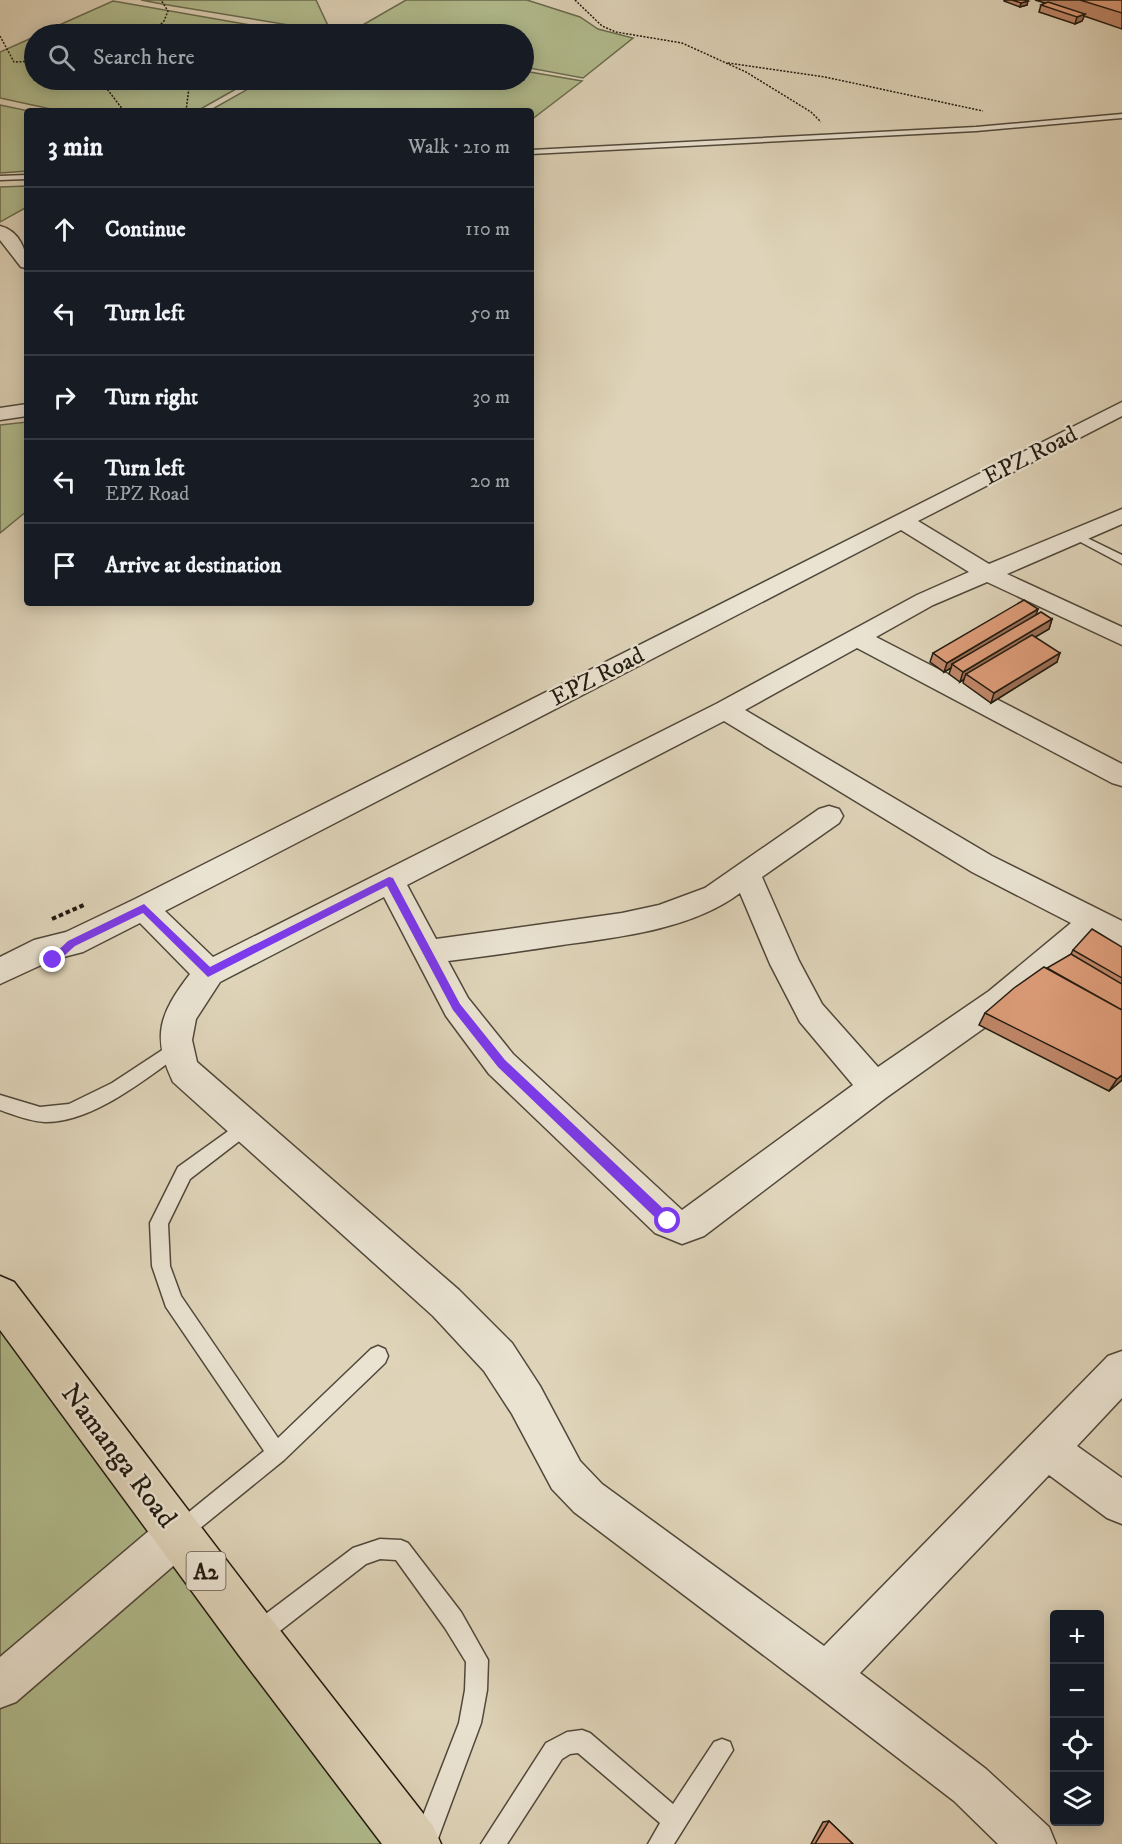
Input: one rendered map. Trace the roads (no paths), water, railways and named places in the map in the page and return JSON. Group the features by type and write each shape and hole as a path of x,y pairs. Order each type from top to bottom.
{"highway":[{"name":"Namanga Road","path":"0,1296 255,1637 415,1844"}],"street":[{"path":"0,231 11,241 24,259"},
{"name":"EPZ Road","path":"0,971 45,950 72,943 144,908 1122,408"},
{"path":"0,414 24,410"},
{"path":"1032,1844 970,1785 827,1675 588,1498 566,1475 526,1400 498,1357 446,1303 185,1072 176,1048 178,1024 194,991 208,973 725,710 925,600 1122,516"},
{"path":"902,521 988,574 1122,637"},
{"path":"857,638 1122,776"},
{"path":"725,710 982,864 1122,935"},
{"path":"428,952 622,925 662,916 715,896 829,816"},
{"path":"746,873 785,964 811,1013 875,1087"},
{"path":"389,880 457,1007 501,1064 668,1221 682,1227 691,1224 875,1087 1000,1000 1093,921"},
{"path":"144,908 208,973"},
{"name":"EPZ Road","path":"0,993 53,960 72,943"},
{"path":"827,1675 1122,1370"},
{"path":"1046,1448 1122,1503"},
{"path":"0,1686 179,1533"}],"lane":[{"path":"534,152 1039,124 1122,116"},
{"path":"0,178 24,177"},
{"path":"1077,536 1122,560"},
{"path":"0,1102 28,1113 55,1114 85,1104 124,1083 176,1048"},
{"path":"245,1127 184,1173 159,1223 161,1266 173,1301 277,1453"},
{"path":"179,1533 277,1453 378,1356"},
{"path":"255,1637 360,1555 380,1549 401,1550 453,1620 477,1660 476,1690 470,1723 424,1844"},
{"path":"493,1844 554,1750 567,1743 582,1741 674,1820"},
{"path":"660,1844 722,1750"}]}
